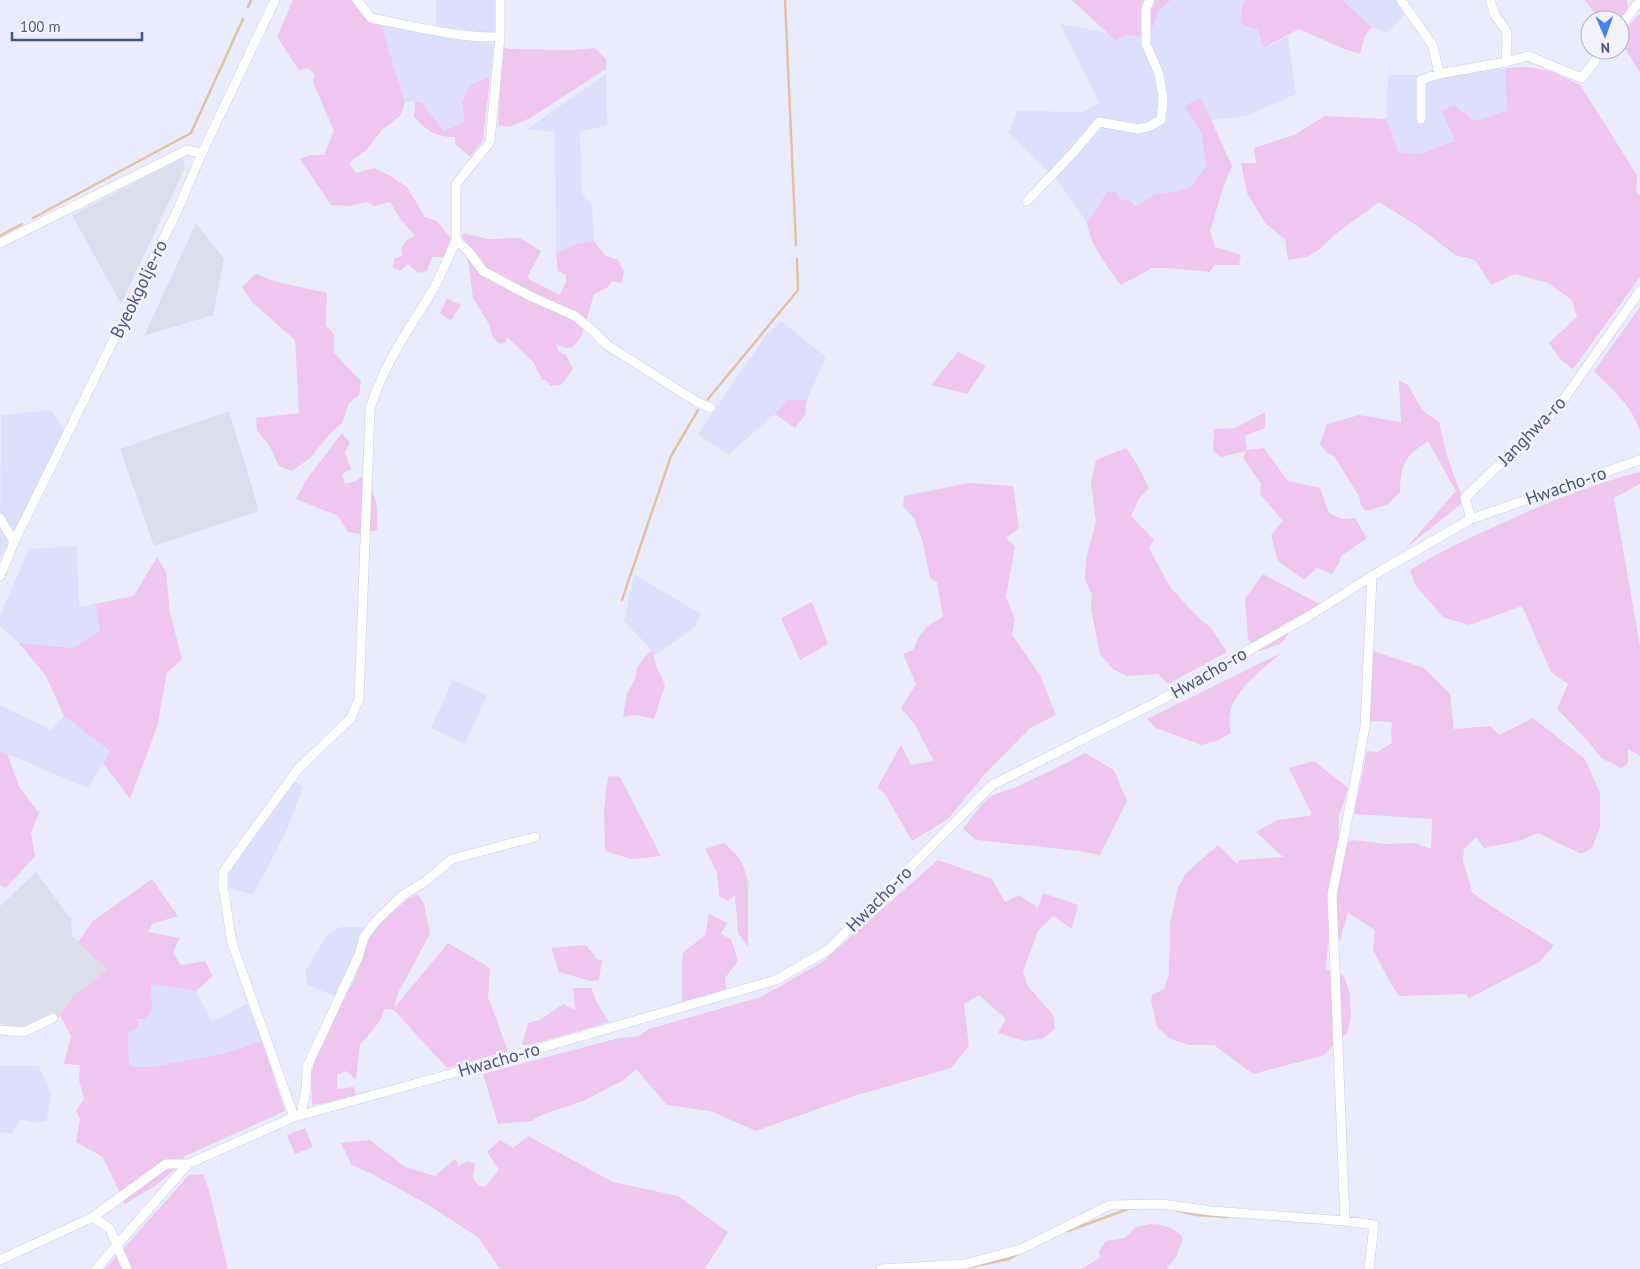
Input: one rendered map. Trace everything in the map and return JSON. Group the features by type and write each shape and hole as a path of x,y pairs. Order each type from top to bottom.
{"street":[{"name":"Byeokgolje-ro","path":"0,576 14,542 174,218 275,0"},
{"path":"357,0 371,18 433,30 500,37"},
{"path":"298,1116 232,943 222,886 223,872 298,769 351,718 359,699 370,409 393,355 434,286 456,240 456,184 490,142 500,37 500,0"},
{"path":"1027,201 1073,153 1099,122 1138,130 1161,120 1163,98 1159,74 1146,44 1146,8 1150,0"},
{"path":"1401,0 1433,46 1439,74"},
{"path":"1490,0 1495,15 1507,32 1506,62"},
{"path":"1630,14 1639,2"},
{"path":"1421,119 1422,80 1439,74 1506,62 1528,56 1582,78 1596,60"},
{"path":"0,243 187,150 202,154"},
{"path":"456,240 469,252 483,271 530,296 575,316 593,330 607,345 697,402 711,408"},
{"name":"Janghwa-ro","path":"1471,519 1465,498 1559,406 1640,291"},
{"name":"Hwacho-ro","path":"96,1269 188,1164 298,1116 776,980 828,950 992,785 1161,700 1309,616 1372,576 1471,519 1640,460"},
{"path":"0,518 14,542"},
{"path":"1345,1221 1332,894 1365,726 1372,576"},
{"path":"298,1116 306,1089 307,1067 359,955 364,937 376,921 404,894 426,881 452,859 535,837"},
{"path":"0,1030 24,1032 53,1018"},
{"path":"0,1260 93,1217 166,1164 188,1164"},
{"path":"881,1269 966,1264 1021,1249 1110,1205 1161,1204 1212,1211 1374,1225 1369,1269"},
{"path":"93,1217 110,1229 127,1269"}],"shaded area":[{"path":"293,0 361,0 381,24 405,102 401,115 382,130 366,150 349,163 356,173 374,168 407,187 425,217 437,221 452,240 445,257 432,257 427,271 418,273 408,264 400,271 393,267 394,259 402,256 401,247 415,235 401,220 390,202 375,206 367,202 348,206 331,205 300,159 310,155 324,155 334,131 313,82 315,74 308,68 299,70 277,37"},
{"path":"436,0 497,0 496,34 436,26"},
{"path":"1072,0 1171,0 1158,11 1154,25 1140,36 1125,35 1116,41"},
{"path":"1171,0 1246,0 1243,3 1244,26 1258,30 1271,45 1288,36 1296,94 1246,116 1211,120 1201,99 1184,106 1201,132 1206,166 1192,186 1174,192 1155,194 1136,206 1128,199 1120,200 1107,192 1087,223 1058,181 1008,133 1018,111 1083,112 1099,103 1060,24 1108,33 1116,41 1125,35 1140,36 1154,25 1158,11"},
{"path":"1246,0 1342,0 1372,27 1365,35 1360,54 1299,29 1263,48 1258,30 1244,26 1240,21 1243,3"},
{"path":"1342,0 1397,0 1406,14 1386,33 1372,27"},
{"path":"1584,0 1627,0 1628,10 1593,10"},
{"path":"1639,14 1640,73 1630,56 1630,24"},
{"path":"381,24 494,44 490,77 470,85 466,121 444,131 421,102 405,102"},
{"path":"503,47 510,49 574,50 595,48 606,59 606,69 530,118 510,127 498,125"},
{"path":"1528,67 1551,71 1580,85 1637,175 1636,191 1640,196 1640,277 1573,369 1560,359 1549,343 1577,317 1572,300 1548,283 1515,274 1491,285 1475,260 1455,255 1419,227 1379,202 1333,236 1320,249 1307,257 1288,260 1285,239 1266,224 1247,193 1241,163 1256,163 1254,148 1294,135 1325,116 1386,119 1399,152 1423,154 1455,141 1442,111 1454,105 1475,121 1507,110 1505,68"},
{"path":"1505,68 1508,109 1475,121 1454,105 1455,141 1423,154 1399,152 1386,119 1388,75 1423,75"},
{"path":"606,74 607,125 580,132 582,193 592,205 594,241 575,244 556,254 555,132 527,129"},
{"path":"490,77 483,140 470,157 455,144 455,137 436,134 423,126 414,117 415,102 421,102 444,131 465,122 462,102 470,85"},
{"path":"1201,98 1232,166 1210,231 1215,247 1241,255 1239,265 1215,265 1209,272 1152,268 1121,285 1096,248 1087,223 1107,192 1117,193 1120,200 1128,199 1136,206 1155,194 1174,192 1192,186 1206,166 1201,132 1184,106"},
{"path":"183,158 185,168 121,304 72,215"},
{"path":"196,223 224,259 213,315 144,336"},
{"path":"462,233 488,239 520,238 541,251 527,278 560,295 566,282 566,275 558,271 556,254 575,244 594,241 605,255 618,260 624,271 622,283 612,281 608,287 594,294 582,335 573,347 566,348 556,344 558,351 566,355 573,369 561,385 550,386 546,380 542,380 534,363 507,337 506,342 500,344 493,338 489,324 473,298"},
{"path":"256,274 277,282 327,293 326,326 334,334 334,353 361,381 359,395 349,403 342,423 310,458 292,471 279,466 269,445 257,430 256,418 299,413 295,340 253,303 242,287"},
{"path":"447,298 461,305 451,320 440,314"},
{"path":"1640,307 1640,431 1627,406 1594,371"},
{"path":"781,321 826,357 807,400 787,400 775,414 728,455 698,434 766,335"},
{"path":"958,352 986,366 967,394 931,385"},
{"path":"1399,380 1408,385 1423,411 1439,422 1447,456 1461,494 1461,504 1407,547 1456,491 1428,441 1405,462 1401,474 1400,492 1387,505 1366,511 1334,456 1327,453 1320,444 1327,424 1359,415 1401,422"},
{"path":"787,400 807,400 805,415 795,428 775,414"},
{"path":"51,410 64,430 0,558 1,415"},
{"path":"229,411 259,511 154,546 120,449"},
{"path":"1265,412 1265,428 1245,436 1247,450 1264,448 1288,481 1320,488 1329,513 1342,519 1355,518 1367,538 1341,556 1332,574 1317,568 1304,580 1278,561 1271,535 1283,521 1260,494 1261,484 1243,458 1246,451 1221,457 1213,451 1214,429 1235,428"},
{"path":"342,433 350,442 345,453 351,469 342,474 345,484 356,481 361,477 367,484 376,501 377,530 360,534 348,532 338,516 296,499 306,480"},
{"path":"1126,448 1137,464 1149,488 1139,498 1131,516 1154,540 1149,548 1170,587 1211,628 1227,652 1168,684 1158,674 1127,676 1113,669 1100,654 1091,609 1092,595 1085,579 1086,559 1096,522 1091,482 1096,460"},
{"path":"1640,472 1640,484 1614,498 1640,646 1640,756 1628,749 1628,763 1621,768 1601,758 1587,740 1557,709 1568,684 1551,672 1522,606 1469,625 1443,617 1416,586 1410,570 1451,547 1529,511 1584,489"},
{"path":"969,483 1013,486 1019,528 1006,538 1015,546 1006,597 1015,619 1012,635 1040,675 1056,715 1030,728 984,775 948,819 912,841 885,794 877,788 901,745 911,765 934,761 915,725 901,708 916,684 903,654 913,650 924,630 943,617 937,582 930,578 923,543 914,518 903,506 904,496"},
{"path":"77,546 79,607 95,604 100,631 73,648 19,643 0,626 0,615 29,549"},
{"path":"157,557 166,572 170,613 182,659 167,673 157,727 130,799 103,763 110,751 64,716 46,676 19,643 73,648 100,631 95,604 134,596"},
{"path":"634,574 701,614 695,627 654,656 652,650 624,621"},
{"path":"1263,574 1321,605 1287,624 1288,634 1282,643 1260,651 1248,639 1245,599"},
{"path":"812,602 828,644 800,660 781,618"},
{"path":"652,650 665,685 654,719 636,715 623,717 627,694 635,679 637,668"},
{"path":"1373,651 1424,668 1450,694 1454,729 1490,726 1499,735 1533,718 1585,759 1600,793 1600,827 1592,848 1581,854 1538,833 1519,841 1484,848 1476,837 1464,849 1463,860 1472,892 1554,945 1540,962 1469,998 1466,994 1399,996 1373,950 1375,930 1348,913 1340,940 1328,943 1326,969 1344,976 1350,994 1351,1018 1347,1033 1322,1056 1253,1074 1214,1045 1189,1045 1169,1038 1157,1027 1151,1001 1152,995 1164,989 1169,974 1170,924 1178,887 1186,873 1218,845 1237,864 1240,860 1283,857 1256,832 1277,820 1312,814 1289,768 1314,761 1348,788 1339,816 1338,847 1353,840 1386,844 1415,843 1431,849 1432,819 1354,814 1367,751 1377,752 1392,743 1392,722 1369,721"},
{"path":"1281,653 1259,672 1238,695 1229,715 1231,733 1217,741 1202,745 1156,728 1147,719"},
{"path":"453,680 487,695 465,744 431,728"},
{"path":"0,705 51,730 64,716 110,751 88,788 0,751"},
{"path":"0,751 7,754 20,788 39,813 31,833 35,856 6,888 0,885"},
{"path":"1085,753 1114,770 1127,801 1100,855 976,840 963,829 979,807 990,797 1019,786"},
{"path":"608,776 620,777 661,856 632,859 605,851 604,809"},
{"path":"295,781 303,787 286,832 253,895 229,888 228,871"},
{"path":"724,843 734,852 747,877 748,947 738,933 735,895 728,901 719,896 717,872 705,849"},
{"path":"938,860 992,879 1005,902 1019,895 1038,908 1043,893 1078,905 1072,929 1053,916 1038,931 1023,971 1027,985 1053,1015 1055,1029 1042,1039 1024,1041 998,1033 1006,1019 979,995 964,1004 969,1046 951,1068 854,1096 756,1131 710,1111 667,1105 636,1069 624,1080 583,1101 539,1116 532,1121 498,1124 483,1074 615,1039 639,1036 649,1029 761,997 822,962"},
{"path":"36,872 71,919 72,936 107,970 72,997 54,1024 23,1026 0,1024 0,906"},
{"path":"152,879 178,916 152,924 148,932 180,938 173,952 181,965 205,961 213,976 196,991 151,984 152,1010 145,1019 137,1019 139,1027 128,1033 129,1064 135,1067 152,1067 226,1053 262,1041 285,1111 185,1156 172,1172 155,1186 125,1204 103,1157 76,1142 80,1119 76,1111 84,1099 79,1080 80,1065 64,1064 71,1036 60,1015 72,997 107,970 78,942 93,921"},
{"path":"418,894 424,904 430,934 398,993 394,1008 448,943 490,968 488,997 508,1051 447,1068 394,1010 384,1009 380,1021 360,1045 356,1080 346,1071 337,1075 337,1089 354,1087 356,1095 334,1102 312,1105 311,1076 315,1056 358,971 370,938 385,916"},
{"path":"709,914 727,923 721,934 731,939 738,961 725,978 726,989 682,1003 683,953 705,935"},
{"path":"341,927 368,927 337,997 307,985 305,971 328,934"},
{"path":"586,945 597,959 602,960 599,980 590,981 559,972 551,948"},
{"path":"150,984 196,991 212,1022 248,1003 262,1041 226,1053 152,1067 135,1068 129,1064 128,1033 139,1027 136,1019"},
{"path":"573,988 591,988 596,1001 609,1022 533,1044 522,1045 528,1023 540,1020 563,1004 575,1010"},
{"path":"0,1066 39,1066 51,1094 47,1120 37,1123 20,1119 12,1134 0,1132"},
{"path":"305,1128 313,1147 295,1154 287,1135"},
{"path":"528,1136 613,1182 678,1196 728,1232 705,1269 500,1269 479,1238 427,1204 352,1165 341,1143 370,1140 405,1167 435,1176 455,1159 459,1166 467,1161 475,1164 473,1178 479,1186 486,1186 499,1170 487,1152 500,1140 513,1148"},
{"path":"203,1174 209,1190 228,1269 105,1269 189,1175"},
{"path":"1150,1224 1168,1227 1176,1231 1183,1238 1176,1257 1166,1269 1081,1269 1100,1258 1099,1251 1106,1241 1125,1238 1136,1227"}],"waterway":[{"path":"248,7 251,0"},
{"path":"785,0 796,245"},
{"path":"33,218 191,133 243,19"},
{"path":"0,236 22,224"},
{"path":"708,399 798,290 797,259"},
{"path":"622,600 671,456 698,410"},
{"path":"1068,1231 1128,1209"},
{"path":"1176,1210 1196,1215 1227,1217"},
{"path":"970,1267 1009,1259 1020,1253"}]}
